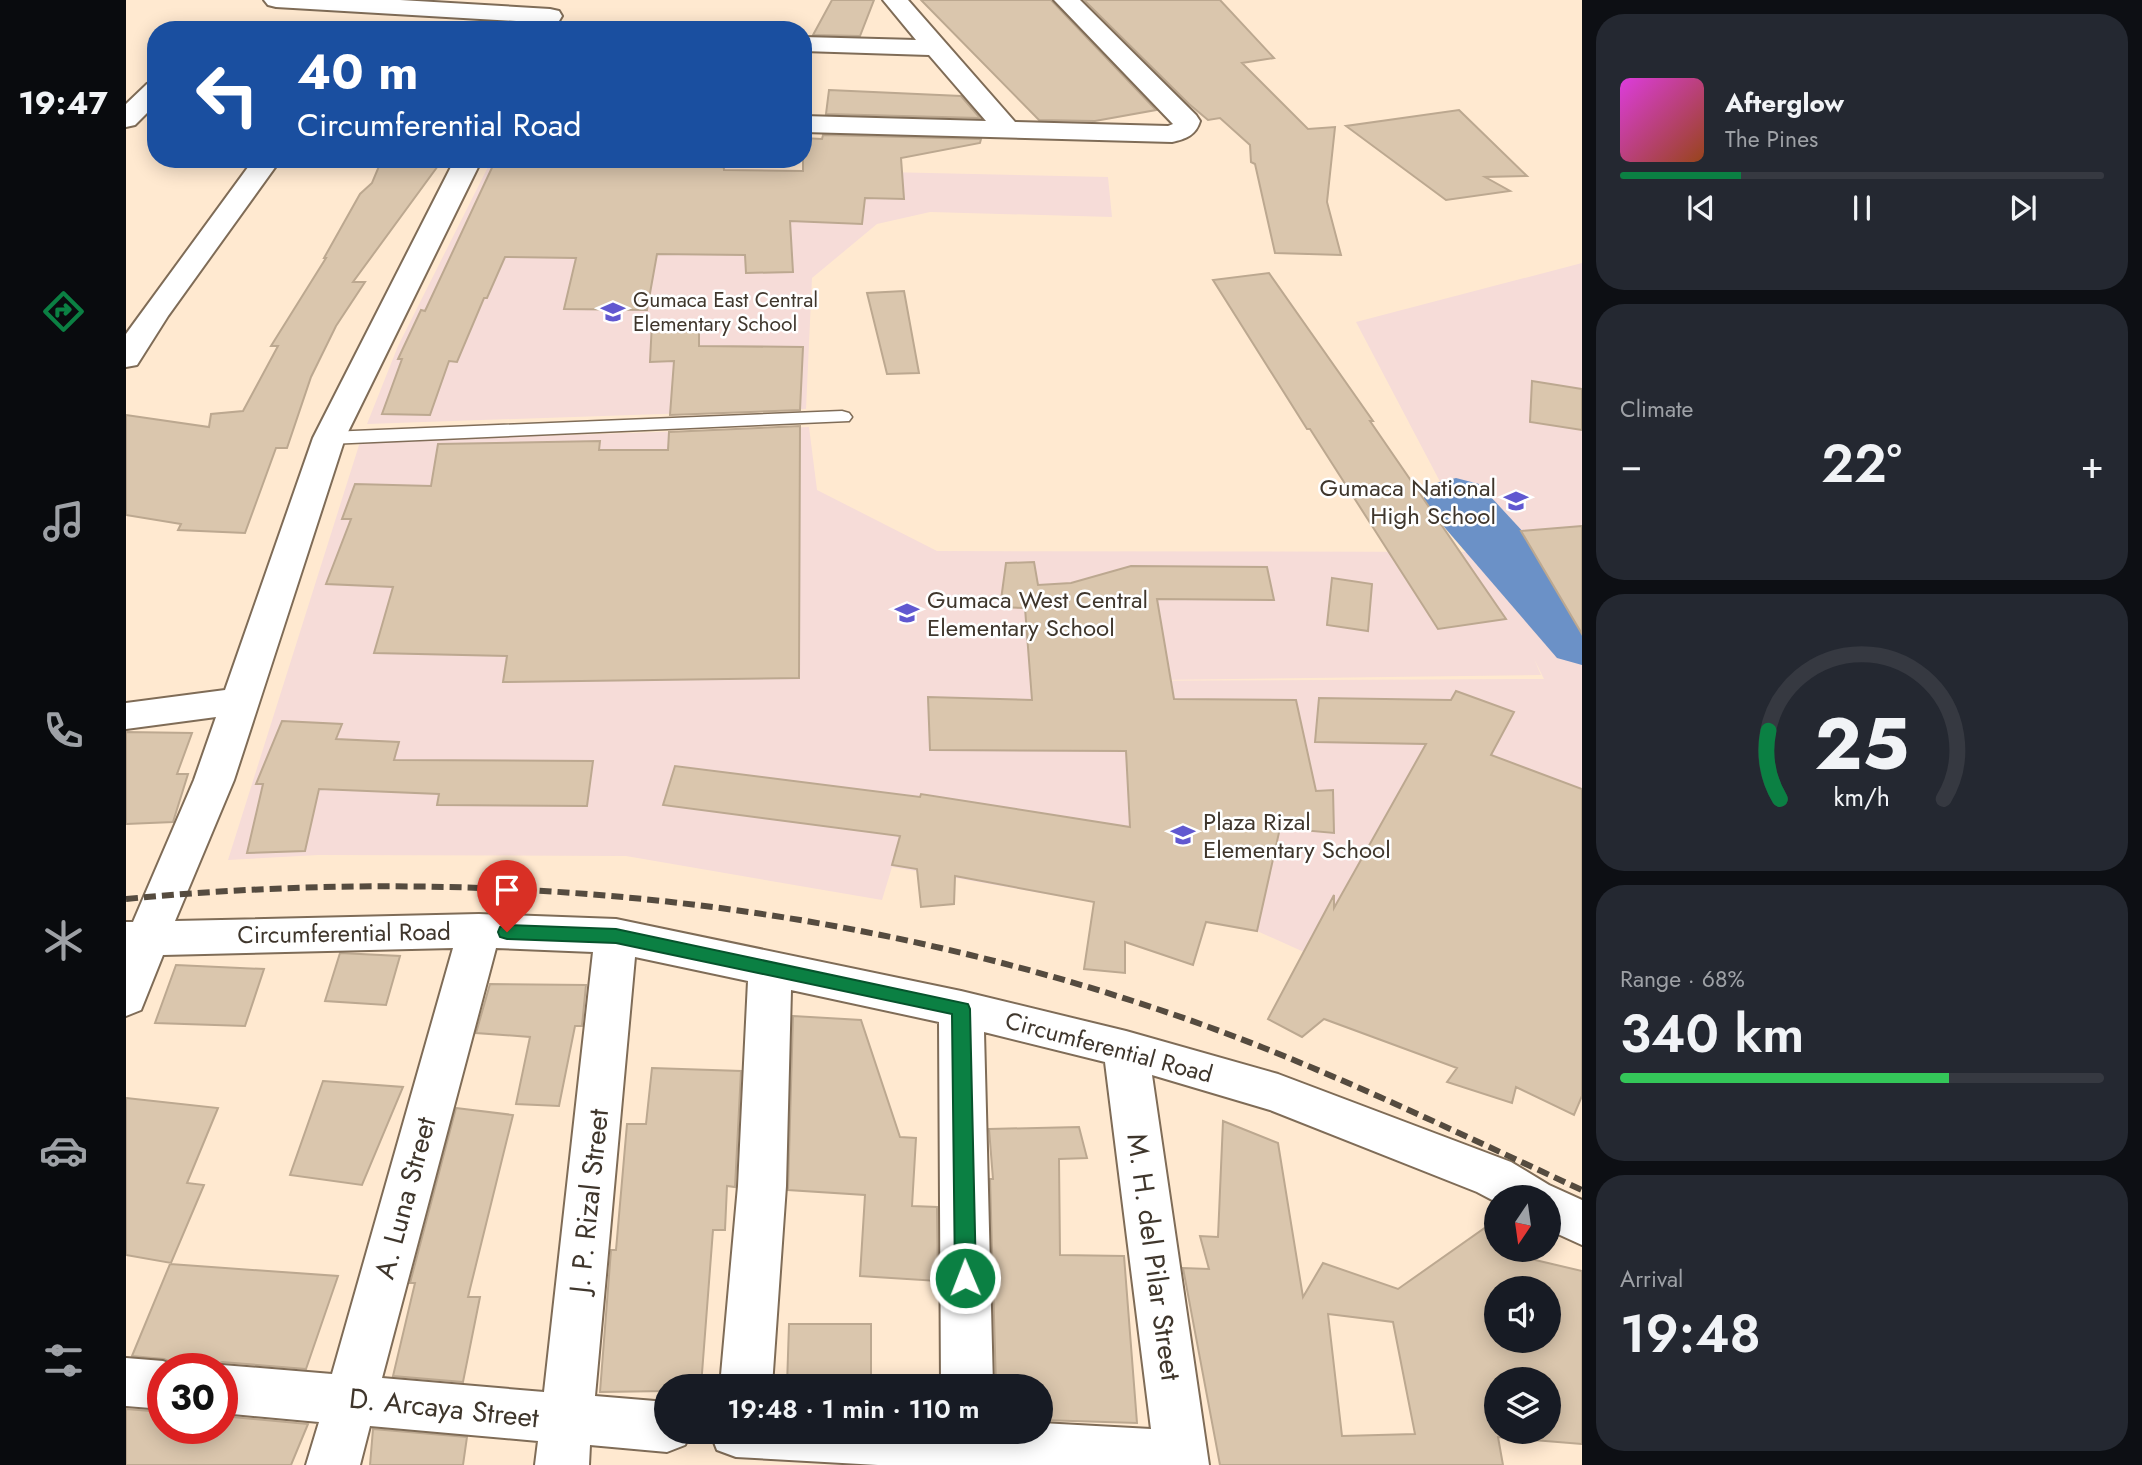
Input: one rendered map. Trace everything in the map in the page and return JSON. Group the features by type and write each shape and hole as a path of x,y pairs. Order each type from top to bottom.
{"street":[{"path":"276,0 551,15"},
{"path":"895,0 1006,128"},
{"path":"812,124 1172,134 1185,128 1187,121 1066,0"},
{"path":"812,44 939,48"},
{"path":"126,88 147,89"},
{"path":"126,119 147,98"},
{"path":"126,358 140,312 260,168"},
{"path":"126,998 137,937 214,780 329,438 464,168"},
{"path":"126,716 241,701"},
{"name":"Circumferential Road","path":"137,937 479,931 616,936 961,1009 1126,1049 1278,1093 1509,1185"},
{"name":"A. Luna Street","path":"333,1465 479,931"},
{"name":"J. P. Rizal Street","path":"564,1443 616,936"},
{"path":"747,1374 762,1186 770,969"},
{"path":"961,1009 967,1374"},
{"name":"M. H. del Pilar Street","path":"1126,1049 1182,1460"},
{"path":"1561,1213 1582,1224"},
{"path":"126,1382 147,1384"},
{"name":"D. Arcaya Street","path":"238,1390 349,1399 564,1443 654,1429"},
{"path":"923,1444 1182,1460"}],"lane":[{"path":"329,438 842,417"}],"shaded area":[{"name":"Gumaca East Central Elementary School","path":"487,168 711,168 1108,177 1112,217 930,212 877,224 812,278 806,409 367,424 398,346"},
{"path":"1582,263 1582,1077 1257,931 892,867 882,900 626,856 318,855 228,860 360,442 809,427 817,490 937,551 1477,552 1356,322","holes":["1534,659 1544,679 1077,681 1541,675"]}],"building":[{"path":"832,0 874,0 860,36 813,35"},
{"path":"921,0 1051,0 1156,110 1095,121 1039,120"},
{"path":"1084,0 1220,0 1274,58 1242,63 1308,129 1335,127 1327,202 1341,255 1275,253 1255,164 1251,162 1250,145 1220,118 1208,120 1189,104"},
{"path":"829,90 961,96 980,118 826,114"},
{"path":"1459,110 1527,176 1485,177 1510,191 1446,200 1346,126"},
{"path":"823,135 981,139 980,143 901,158 904,199 865,198 862,224 790,221 793,272 746,273 745,255 657,254 647,310 564,309 576,258 505,257 457,362 449,361 430,415 382,414 402,359 398,359 421,310 425,311 492,168 724,168 803,171 803,168 812,168 812,138 822,139"},
{"path":"378,168 436,168 353,282 365,282 336,326 311,377 287,448 276,448 245,533 178,530 181,524 126,515 126,415 209,427 211,414 243,411 278,346 271,346 326,258 360,194 372,183"},
{"path":"1269,273 1373,421 1370,421 1506,619 1438,629 1213,280"},
{"path":"904,291 919,373 887,374 867,293"},
{"path":"699,321 699,346 803,347 800,410 670,415 674,361 650,362 652,322"},
{"path":"1532,381 1582,389 1582,430 1530,422"},
{"path":"800,426 799,678 503,682 507,656 374,653 393,587 326,584 351,519 342,519 355,484 431,486 438,444 600,441 599,450 668,450 669,432"},
{"path":"1582,526 1582,634 1521,531"},
{"path":"1034,562 1038,585 1071,583 1131,566 1267,567 1274,600 1157,599 1174,699 1296,700 1316,791 1333,790 1334,833 1280,828 1257,931 1206,922 1193,965 1125,942 1125,973 1084,969 1094,902 955,876 954,904 921,907 917,869 892,865 900,836 663,805 675,766 920,797 921,794 1130,827 1126,751 930,750 928,697 1032,700 1025,608 1000,607 1006,563"},
{"path":"1332,578 1372,584 1368,631 1327,625"},
{"path":"1456,691 1514,712 1491,755 1582,789 1582,1096 1574,1115 1516,1087 1512,1103 1447,1082 1457,1068 1324,1019 1302,1037 1268,1019 1334,895 1334,908 1426,744 1315,742 1319,698 1451,700"},
{"path":"282,721 342,724 336,739 399,742 394,760 593,761 587,806 437,805 439,794 319,789 305,851 247,853 263,784 256,784"},
{"path":"126,732 192,733 177,774 188,774 173,822 126,824"},
{"path":"340,953 400,956 386,1005 325,1001"},
{"path":"176,965 264,969 245,1026 155,1023"},
{"path":"490,984 586,985 582,1026 575,1026 559,1106 516,1104 530,1037 476,1033"},
{"path":"793,1016 861,1020 900,1137 916,1138 912,1206 937,1207 938,1281 860,1276 865,1195 788,1190"},
{"path":"652,1068 741,1071 735,1187 727,1186 725,1230 713,1230 702,1374 654,1374 654,1391 600,1392 611,1250 616,1250 627,1124 646,1124"},
{"path":"323,1081 403,1087 362,1185 290,1175"},
{"path":"126,1098 218,1108 187,1183 204,1185 171,1263 126,1255"},
{"path":"456,1108 513,1115 468,1297 480,1297 463,1382 393,1376 415,1283 410,1283"},
{"path":"1223,1121 1278,1143 1303,1297 1323,1263 1398,1289 1484,1228 1484,1262 1544,1262 1582,1271 1582,1444 1561,1442 1561,1367 1484,1367 1484,1444 1499,1444 1503,1465 1220,1465 1183,1268 1209,1269 1200,1236 1218,1237","holes":["1328,1314 1393,1322 1415,1434 1342,1436"]},
{"path":"1079,1127 1087,1158 1059,1159 1060,1255 1124,1256 1137,1423 1053,1420 1053,1374 996,1374 990,1179 993,1179 989,1129"},
{"path":"170,1264 338,1276 306,1369 238,1363 238,1353 147,1353 147,1357 132,1356"},
{"path":"789,1324 871,1324 871,1374 787,1374"},
{"path":"126,1409 147,1411 147,1444 238,1444 238,1417 308,1424 291,1465 126,1465"},
{"path":"373,1429 467,1437 463,1465 370,1465"}],"waterway":[{"path":"1456,499 1582,641"}],"railway":[{"path":"126,899 259,889 392,886 524,890 655,900 786,918 915,942 1044,974 1225,1033 1379,1097 1582,1190"}],"place":[{"name":"Gumaca East Central Elementary School","path":"613,312"},
{"name":"Gumaca National High School","path":"1516,501"},
{"name":"Gumaca West Central Elementary School","path":"907,613"},
{"name":"Plaza Rizal Elementary School","path":"1183,835"}],"route":[{"path":"507,932 616,936 961,1009 965,1278"}]}
